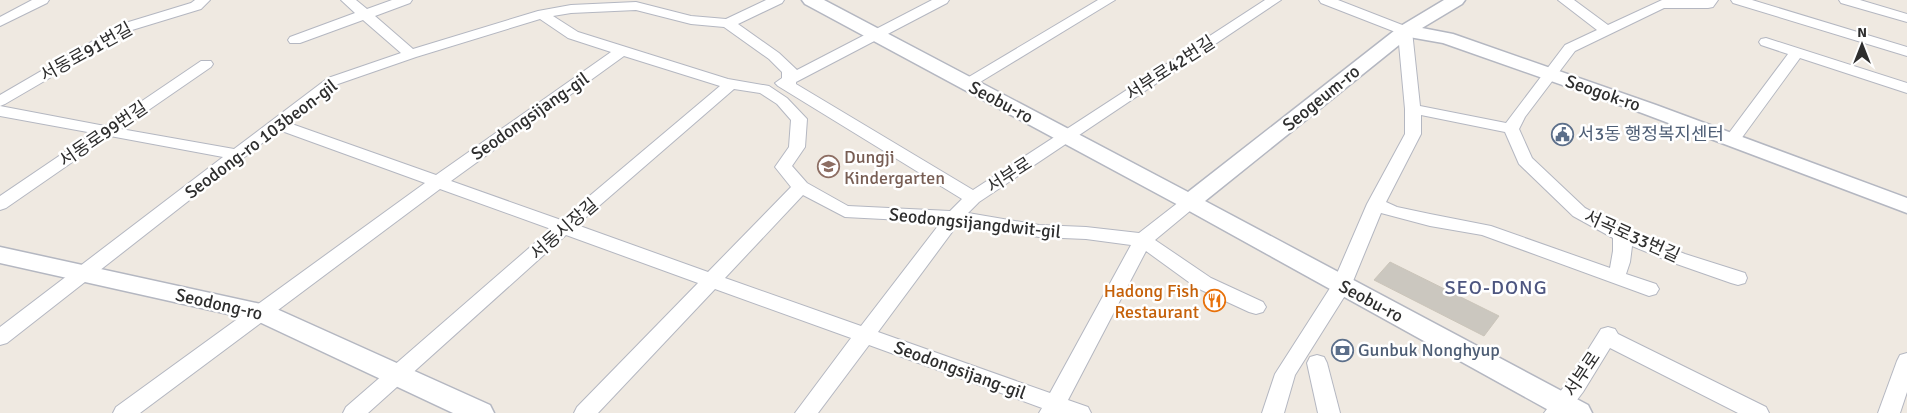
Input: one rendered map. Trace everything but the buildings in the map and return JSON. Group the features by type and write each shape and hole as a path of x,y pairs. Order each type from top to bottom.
{"street":[{"path":"0,22 42,0"},
{"name":"서동로91번길","path":"0,101 127,27 196,6 203,0"},
{"path":"348,0 411,54"},
{"path":"295,40 405,0"},
{"path":"571,9 592,0"},
{"path":"571,9 636,6 691,20 728,23 777,0"},
{"name":"Seobu-ro","path":"812,0 1066,138 1190,202 1565,410"},
{"path":"764,89 775,88 790,78 942,0"},
{"path":"967,84 1108,0"},
{"name":"서부로42번길","path":"1066,138 1274,0"},
{"name":"Seogok-ro","path":"1326,0 1405,31 1447,38 1732,140 1907,206"},
{"name":"Seogeum-ro","path":"1190,202 1405,31 1456,0"},
{"path":"1565,0 1608,31"},
{"path":"1413,110 1511,129 1518,116 1570,48 1662,4 1708,4 1711,0"},
{"path":"1738,0 1907,52"},
{"path":"1846,0 1907,18"},
{"name":"Seodong-ro 103beon-gil","path":"0,338 333,81 411,54 543,14 571,9"},
{"name":"Seodongsijangdwit-gil","path":"543,14 573,35 731,84 764,89 782,101 799,119 797,147 784,167 801,187 845,211 954,217 1039,231 1086,233 1144,240 1204,283 1256,307"},
{"path":"728,23 774,56 790,71 788,86 973,198"},
{"path":"1273,413 1285,374 1341,286 1376,204 1414,134 1405,31"},
{"path":"1766,42 1907,88"},
{"name":"Seodongsijang-gil","path":"124,413 438,182 623,50"},
{"path":"1732,140 1797,52"},
{"name":"서동로99번길","path":"0,204 206,64"},
{"name":"서동시장길","path":"354,413 564,227 731,84"},
{"path":"0,111 237,155"},
{"name":"Seodongsijang-gil","path":"278,124 864,335 1053,409 1080,413"},
{"name":"서곡로33번길","path":"1511,129 1526,160 1551,187 1579,212 1622,235 1678,258 1738,278"},
{"name":"서부로","path":"954,217 973,198 1066,138"},
{"path":"585,413 801,187"},
{"path":"1053,409 1144,240 1190,202"},
{"path":"1376,204 1401,213 1485,230 1649,289"},
{"path":"806,413 954,217"},
{"path":"1615,277 1619,270 1623,244 1622,235"},
{"name":"Seodong-ro","path":"0,255 262,312 480,413"},
{"name":"서부로","path":"1565,410 1576,386 1607,336 1758,413"},
{"path":"1889,413 1907,361"},
{"path":"1317,363 1329,413"}],"place":[{"name":"서3동 행정복지센터","path":"1562,134"},
{"name":"Dungji Kindergarten","path":"828,167"},
{"name":"Hadong Fish Restaurant","path":"1215,301"},
{"name":"Gunbuk Nonghyup","path":"1342,350"}],"district":[{"name":"SEO-DONG","path":"1496,287"}]}
